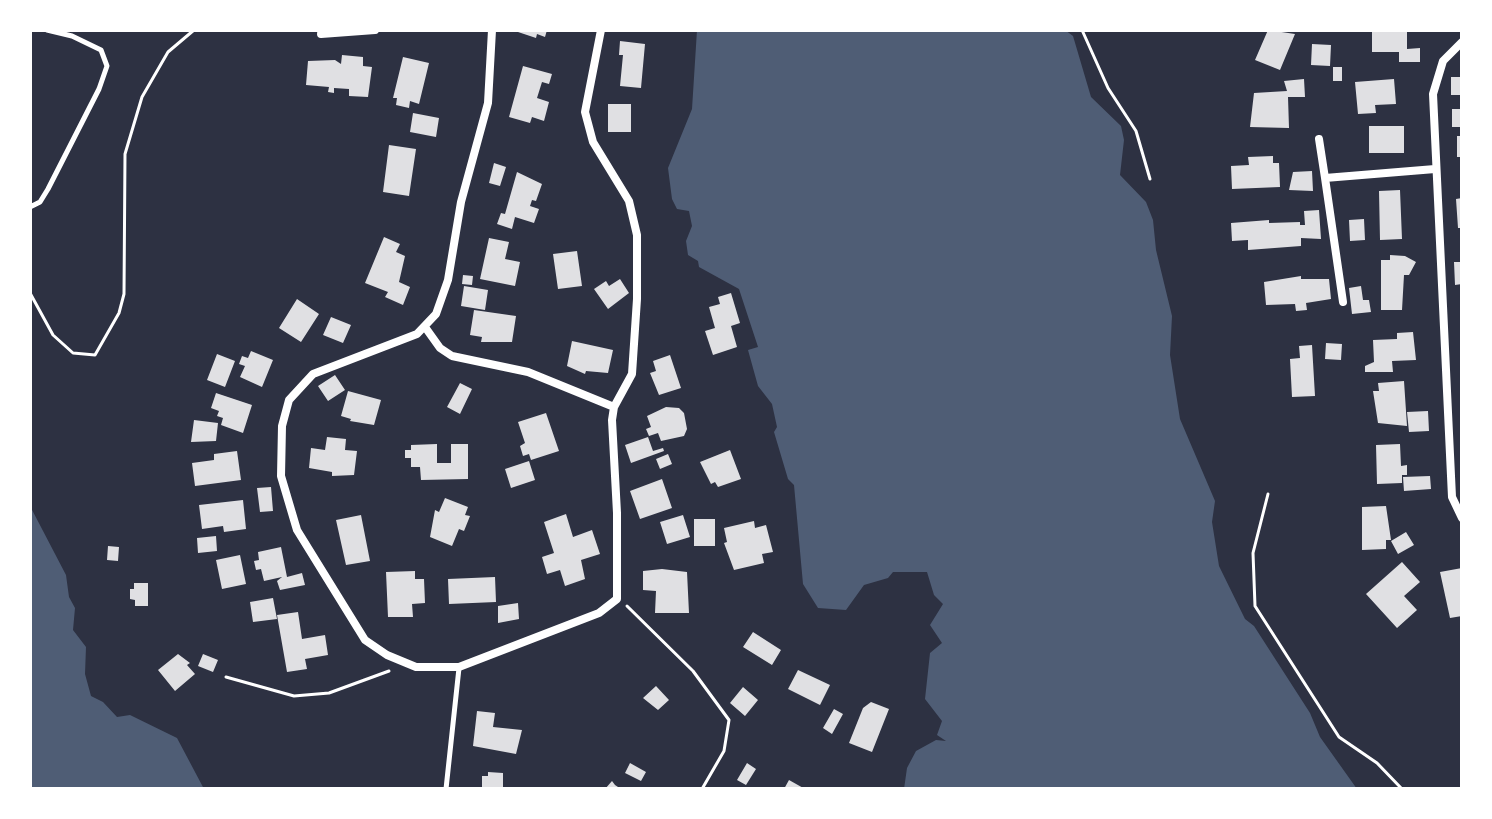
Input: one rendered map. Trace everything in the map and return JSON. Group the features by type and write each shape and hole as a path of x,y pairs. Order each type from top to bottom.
{"street":[{"path":"321,34 375,30"},
{"path":"492,30 488,103 461,202 448,280 436,314 425,327 397,343 322,369 300,385 289,400 282,426 281,476 297,530 365,640 387,655 416,667 459,667 599,613 617,599 614,407 632,374 637,235 629,201 593,142 585,112 601,30"},
{"path":"1462,42 1443,61 1433,94 1452,497 1462,518"},
{"path":"1319,139 1343,302"},
{"path":"1325,178 1435,169"},
{"path":"425,327 440,348 452,356 528,372 614,407"}],"lane":[{"path":"30,207 40,202 48,189 99,89 107,66 101,50 72,36 47,30"},
{"path":"446,789 459,667"}],"path":[{"path":"30,293 53,335 64,346 83,357 95,355 119,313 124,294 125,154 142,97 168,52 194,30"},
{"path":"249,30 273,30"},
{"path":"1082,30 1108,88 1136,131 1150,179"},
{"path":"1268,494 1253,553 1255,606 1339,737 1377,763 1402,789"},
{"path":"617,599 686,663 729,720 724,751 702,789"},
{"path":"226,677 305,696 329,693 391,671"}],"water":[{"path":"697,30 1065,30 1073,36 1091,97 1121,126 1124,140 1120,175 1146,202 1153,220 1156,250 1172,316 1170,355 1180,419 1215,501 1212,522 1219,566 1245,619 1254,626 1310,713 1320,737 1357,789 904,789 907,768 916,751 936,740 946,741 937,735 942,721 925,699 930,653 942,643 930,625 943,604 934,595 927,572 893,572 888,578 864,585 846,610 818,608 803,584 794,485 788,479 774,432 777,427 772,404 758,386 748,350 758,347 739,289 699,267 698,261 688,255 686,241 692,226 689,211 677,209 672,199 668,168 692,109"},
{"path":"30,506 66,575 69,597 75,608 73,630 86,647 85,674 91,696 103,702 117,717 130,715 177,738 204,789 30,789"}],"building":[{"path":"512,30 547,30 545,37 537,34 536,38"},
{"path":"1268,30 1295,34 1280,70 1255,60"},
{"path":"1372,30 1407,30 1407,49 1420,48 1420,62 1399,62 1399,52 1372,52"},
{"path":"620,41 645,44 641,88 620,86 623,55 619,55"},
{"path":"1312,44 1331,45 1330,66 1311,65"},
{"path":"342,55 363,57 363,66 372,67 368,97 349,96 349,89 334,88 334,93 328,92 329,87 306,85 308,61 335,60 341,64"},
{"path":"403,57 429,63 419,104 410,101 409,108 396,105 397,98 393,98"},
{"path":"523,66 552,74 549,84 542,82 537,98 549,102 544,121 532,117 530,123 509,117"},
{"path":"1333,67 1342,67 1342,81 1333,81"},
{"path":"1451,77 1462,77 1462,95 1451,95"},
{"path":"1304,79 1305,97 1288,97 1289,128 1250,127 1254,93 1287,91 1284,81"},
{"path":"1394,79 1396,104 1375,105 1376,113 1358,114 1355,82"},
{"path":"608,104 631,104 631,132 608,132"},
{"path":"1452,109 1462,109 1462,127 1452,127"},
{"path":"413,113 439,118 436,137 410,132"},
{"path":"1369,126 1404,126 1404,153 1369,153"},
{"path":"1457,136 1462,136 1462,157 1457,157"},
{"path":"389,145 416,149 409,196 383,192"},
{"path":"1273,156 1273,163 1279,163 1280,187 1232,189 1231,166 1249,165 1248,157"},
{"path":"494,163 506,167 500,186 489,183"},
{"path":"1312,171 1313,191 1289,190 1293,172"},
{"path":"517,172 542,184 536,201 532,200 530,206 539,209 534,223 515,217 512,229 497,224 501,213 505,214"},
{"path":"1400,190 1402,239 1380,240 1379,191"},
{"path":"1462,198 1462,228 1458,228 1456,199"},
{"path":"1319,210 1321,239 1301,238 1301,246 1248,250 1248,240 1232,241 1231,223 1269,220 1269,223 1300,222 1300,225 1305,225 1304,211"},
{"path":"1364,219 1365,240 1350,241 1349,220"},
{"path":"384,237 400,244 396,252 405,256 399,282 410,287 403,305 385,297 388,292 365,283"},
{"path":"489,238 509,242 505,259 520,262 515,286 480,279"},
{"path":"577,251 582,286 558,289 553,254"},
{"path":"1390,255 1405,256 1416,262 1409,275 1404,275 1402,310 1381,310 1381,260 1390,260"},
{"path":"1454,262 1462,262 1462,284 1455,285"},
{"path":"463,275 473,276 472,285 462,284"},
{"path":"1301,276 1301,279 1329,279 1331,299 1306,303 1307,310 1296,311 1295,304 1266,305 1264,282"},
{"path":"620,279 629,293 608,309 594,289 606,281 609,286"},
{"path":"464,286 488,290 485,310 461,306"},
{"path":"1361,286 1363,300 1369,300 1371,312 1352,314 1349,288"},
{"path":"731,293 740,323 731,326 737,347 713,355 705,331 715,328 709,307 720,304 718,297"},
{"path":"297,299 319,314 301,342 279,328"},
{"path":"474,310 516,316 512,342 481,342 482,337 470,335"},
{"path":"331,317 351,325 343,343 323,335"},
{"path":"1413,332 1416,360 1392,361 1393,372 1365,372 1365,366 1374,362 1373,340 1397,339 1397,333"},
{"path":"572,341 613,350 608,373 586,371 585,374 567,366"},
{"path":"1326,343 1342,344 1341,360 1325,359"},
{"path":"1312,345 1315,396 1292,397 1290,359 1300,358 1299,346"},
{"path":"251,351 273,360 262,387 240,377 245,366 239,364 242,356 248,358"},
{"path":"217,354 235,361 225,387 207,380"},
{"path":"670,355 681,388 659,395 650,373 656,371 653,361"},
{"path":"335,375 345,390 328,401 318,386"},
{"path":"1404,381 1407,426 1378,423 1373,391 1379,391 1378,383"},
{"path":"460,383 472,389 460,414 447,407"},
{"path":"348,391 381,400 374,425 350,421 341,416"},
{"path":"216,393 252,405 243,433 221,425 223,418 217,416 219,411 211,408"},
{"path":"666,407 679,408 684,413 687,429 684,436 661,441 658,433 649,436 646,429 651,427 647,416"},
{"path":"1428,411 1429,431 1409,432 1407,412"},
{"path":"546,413 559,451 531,460 529,454 523,456 520,446 525,443 518,422"},
{"path":"194,420 218,423 216,441 191,442"},
{"path":"327,437 346,439 345,450 357,451 354,475 332,476 332,472 309,468 311,448 325,450"},
{"path":"648,437 653,451 663,448 664,451 631,463 625,445"},
{"path":"437,444 437,463 451,463 451,444 468,444 468,479 421,480 420,467 411,467 411,458 405,458 405,450 411,450 411,445"},
{"path":"1400,444 1401,466 1407,465 1407,475 1402,475 1402,483 1377,484 1376,445"},
{"path":"730,450 741,479 718,487 715,482 711,484 700,462"},
{"path":"237,451 241,480 195,486 192,463 214,460 214,454"},
{"path":"668,454 672,464 660,469 656,459"},
{"path":"529,461 535,480 511,488 505,469"},
{"path":"1430,476 1431,489 1404,491 1403,477"},
{"path":"662,479 672,508 640,519 630,491"},
{"path":"271,487 273,511 260,512 257,488"},
{"path":"445,498 468,507 465,515 470,516 464,531 459,529 452,546 430,537 435,510 439,512"},
{"path":"243,500 246,529 224,532 223,526 202,529 199,505"},
{"path":"1386,506 1391,540 1386,540 1386,549 1362,550 1362,507"},
{"path":"566,514 573,537 592,530 600,554 581,560 585,579 565,586 560,570 547,574 542,557 554,553 544,522"},
{"path":"361,515 370,561 346,565 336,520"},
{"path":"683,515 690,537 667,544 660,522"},
{"path":"694,519 715,519 715,546 694,546"},
{"path":"754,521 755,528 766,525 773,552 762,554 764,563 734,570 724,543 727,542 724,528"},
{"path":"1406,532 1414,545 1398,554 1391,541"},
{"path":"216,536 217,551 198,553 197,538"},
{"path":"108,546 119,547 118,561 107,560"},
{"path":"281,547 287,577 302,573 305,585 280,590 277,581 282,577 264,581 261,569 256,570 254,561 259,560 258,552"},
{"path":"240,555 246,584 222,589 216,560"},
{"path":"1402,562 1420,582 1404,596 1417,610 1397,628 1366,594"},
{"path":"1462,568 1462,616 1450,618 1440,572"},
{"path":"662,569 687,572 689,613 655,613 656,591 643,590 643,571"},
{"path":"415,571 415,579 424,579 425,603 412,604 413,617 388,617 386,572"},
{"path":"495,577 496,602 449,604 448,579"},
{"path":"134,583 148,583 148,606 135,606 135,600 130,599 130,589 134,589"},
{"path":"273,598 277,619 253,622 250,602"},
{"path":"518,603 519,619 498,623 498,606"},
{"path":"298,612 302,639 325,635 328,655 305,659 307,669 287,672 277,615"},
{"path":"753,632 781,650 772,665 743,647"},
{"path":"178,654 190,663 187,665 195,674 175,691 158,670"},
{"path":"203,654 218,660 213,672 198,666"},
{"path":"798,670 830,685 820,705 788,689"},
{"path":"656,686 669,700 658,710 643,698"},
{"path":"743,687 758,700 745,716 730,703"},
{"path":"871,702 889,709 872,752 849,743 863,708"},
{"path":"834,709 843,714 832,734 823,728"},
{"path":"477,711 495,713 493,727 522,730 516,754 473,746"},
{"path":"630,763 646,772 641,781 625,773"},
{"path":"747,763 756,769 746,785 737,780"},
{"path":"488,772 503,773 503,789 482,789 482,776 488,776"},
{"path":"789,780 805,789 784,789"},
{"path":"612,781 615,785 621,789 605,789"}]}
